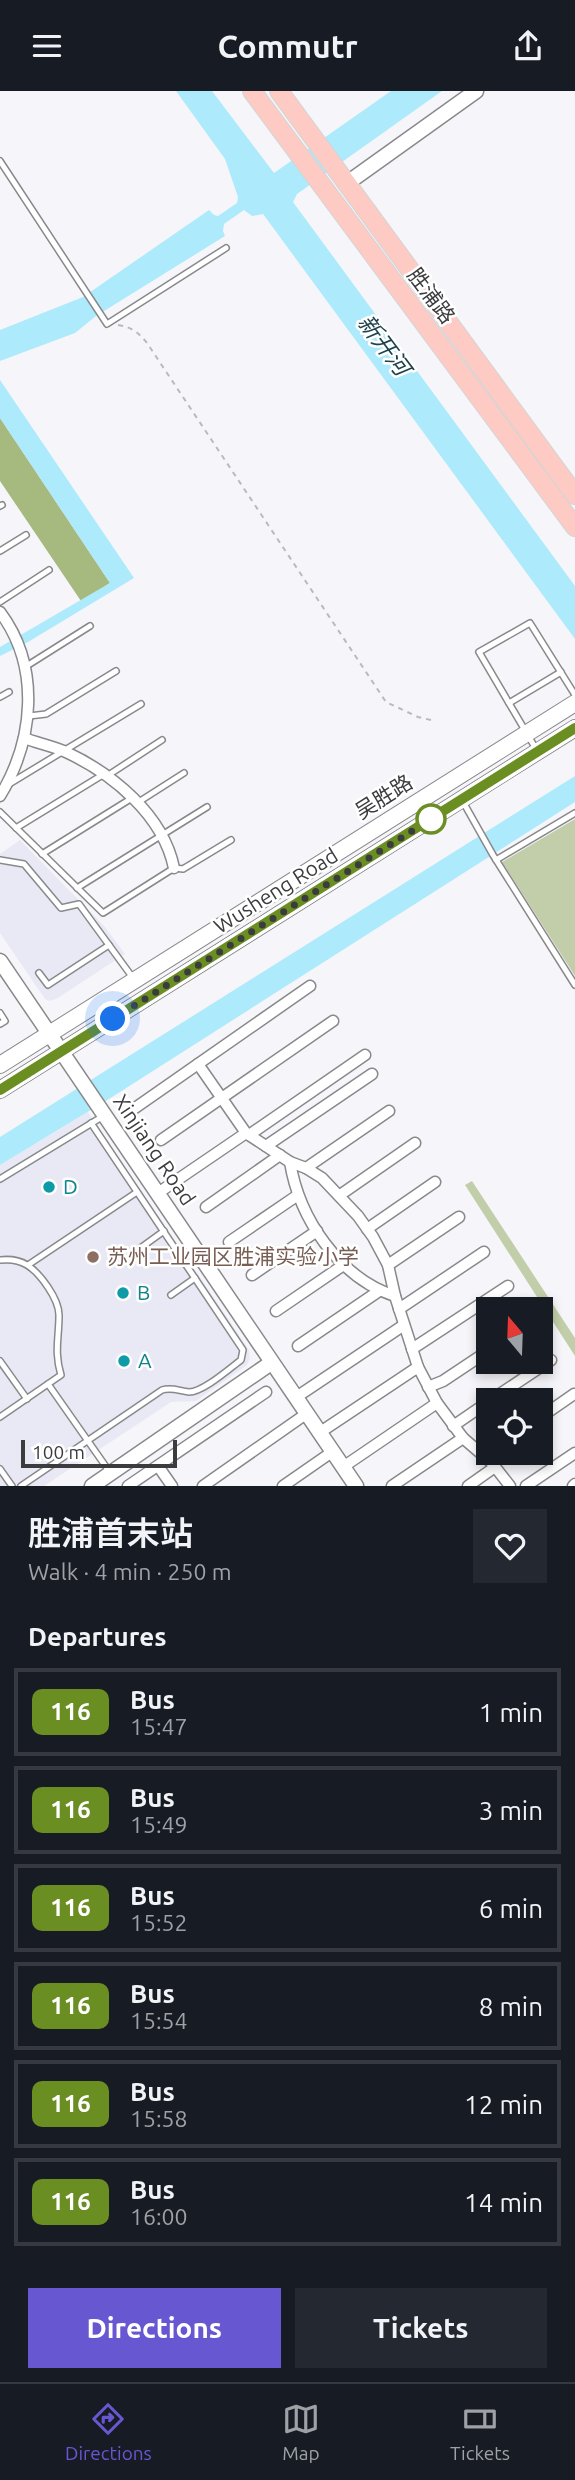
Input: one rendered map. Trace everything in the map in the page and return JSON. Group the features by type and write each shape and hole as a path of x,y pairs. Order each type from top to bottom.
{"main road":[{"name":"胜浦路","path":"252,91 575,527"},
{"name":"胜浦路","path":"279,91 575,495"},
{"path":"526,732 575,703"},
{"name":"Wusheng Road","path":"0,1090 575,728"},
{"name":"吴胜路","path":"135,980 526,732"},
{"path":"0,1065 135,980"},
{"path":"78,1016 90,1034"},
{"path":"19,1053 31,1071"}],"street":[{"path":"346,184 476,91"},
{"path":"0,612 20,650 30,694 24,738 7,785 0,796"},
{"path":"24,738 64,751 105,775 135,800 162,836 174,868"},
{"name":"Xinjiang Road","path":"0,961 356,1486"},
{"path":"135,1108 310,986"},
{"path":"161,1140 333,1021"},
{"path":"158,1193 365,1055"},
{"path":"198,1064 247,1134 290,1162 322,1178 368,1229 388,1265 418,1367 453,1426 463,1438 476,1447"},
{"path":"265,1146 372,1074"},
{"path":"306,1168 389,1111"},
{"path":"340,1195 415,1143"},
{"path":"206,1207 280,1155"},
{"path":"290,1162 298,1195 317,1231 345,1264 366,1283 395,1296"},
{"path":"368,1229 435,1182"},
{"path":"229,1242 298,1195"},
{"path":"388,1265 459,1217"},
{"path":"252,1275 317,1231"},
{"path":"399,1309 484,1252"},
{"path":"276,1311 345,1264"},
{"path":"412,1349 508,1286"},
{"path":"298,1346 379,1291"},
{"path":"295,1398 404,1325"},
{"path":"428,1387 443,1381 476,1359"},
{"path":"92,1486 271,1363"},
{"path":"319,1433 418,1367"},
{"path":"509,1388 530,1374"},
{"path":"128,1486 266,1392"},
{"path":"553,1409 574,1394"},
{"path":"343,1467 437,1403"},
{"path":"453,1426 476,1410"},
{"path":"203,1486 306,1414"},
{"path":"392,1486 463,1438"},
{"path":"283,1486 332,1452"},
{"path":"526,1486 575,1453"},
{"path":"158,1466 172,1486"},
{"path":"468,1486 495,1467 510,1486"}],"lane":[{"path":"0,161 107,324 226,248"},
{"path":"0,551 26,535"},
{"path":"0,602 50,571"},
{"path":"537,751 480,652 530,623 575,695"},
{"path":"25,667 90,626"},
{"path":"29,716 47,714 116,671"},
{"path":"509,703 561,672"},
{"path":"0,697 9,692"},
{"path":"7,785 141,704"},
{"path":"16,828 162,740"},
{"path":"42,854 184,773"},
{"path":"462,799 494,858 575,985"},
{"path":"77,888 208,807"},
{"path":"0,812 103,913 174,868 183,869 231,840"},
{"path":"494,858 575,813"},
{"path":"0,860 24,864 61,908 79,904 135,980"},
{"path":"39,973 48,985 109,945"},
{"path":"0,1013 5,1021 0,1024"},
{"path":"0,1179 91,1123 102,1111"},
{"path":"21,1486 162,1390 199,1390 241,1360 243,1350 91,1123"},
{"path":"28,1265 137,1192"},
{"path":"139,1248 164,1231"},
{"path":"0,1260 18,1261 28,1265 36,1272 58,1308 56,1357 61,1375 0,1417"},
{"path":"171,1295 195,1278"},
{"path":"0,1361 27,1399"},
{"path":"48,1384 111,1473"},
{"path":"0,1469 12,1486"}],"path":[{"path":"107,324 128,327 147,343 386,702 431,720"}],"shaded area":[{"path":"20,840 105,927 125,954 49,1001 0,933 0,854"},
{"name":"苏州工业园区胜浦实验小学","path":"88,1112 249,1350 250,1358 247,1365 196,1401 171,1402 44,1486 0,1486 0,1165"}],"green space":[{"path":"0,418 110,583 81,601 0,481"},
{"path":"575,819 575,976 502,862"},
{"path":"472,1181 548,1297 537,1297 465,1185"},
{"path":"553,1304 575,1338 575,1356 553,1322"}],"water":[{"name":"新开河","path":"176,91 212,91 274,173 391,91 442,91 297,194 293,202 575,586 575,639 263,214 252,216 244,210 224,224 225,236 96,316 75,333 0,361 0,330 83,297 209,210 218,216 237,203 238,197 225,159"},
{"path":"0,380 134,578 0,656 0,647 110,583 0,418"},
{"path":"575,776 575,802 109,1099 0,1165 0,1137"}],"bus line":[{"name":"116","path":"0,1090 575,728"}],"place":[{"name":"D","path":"49,1187"},
{"name":"苏州工业园区胜浦实验小学","path":"93,1257"},
{"name":"B","path":"123,1293"},
{"name":"A","path":"124,1361"}],"route":[{"path":"113,1019 439,814 431,819"}]}
